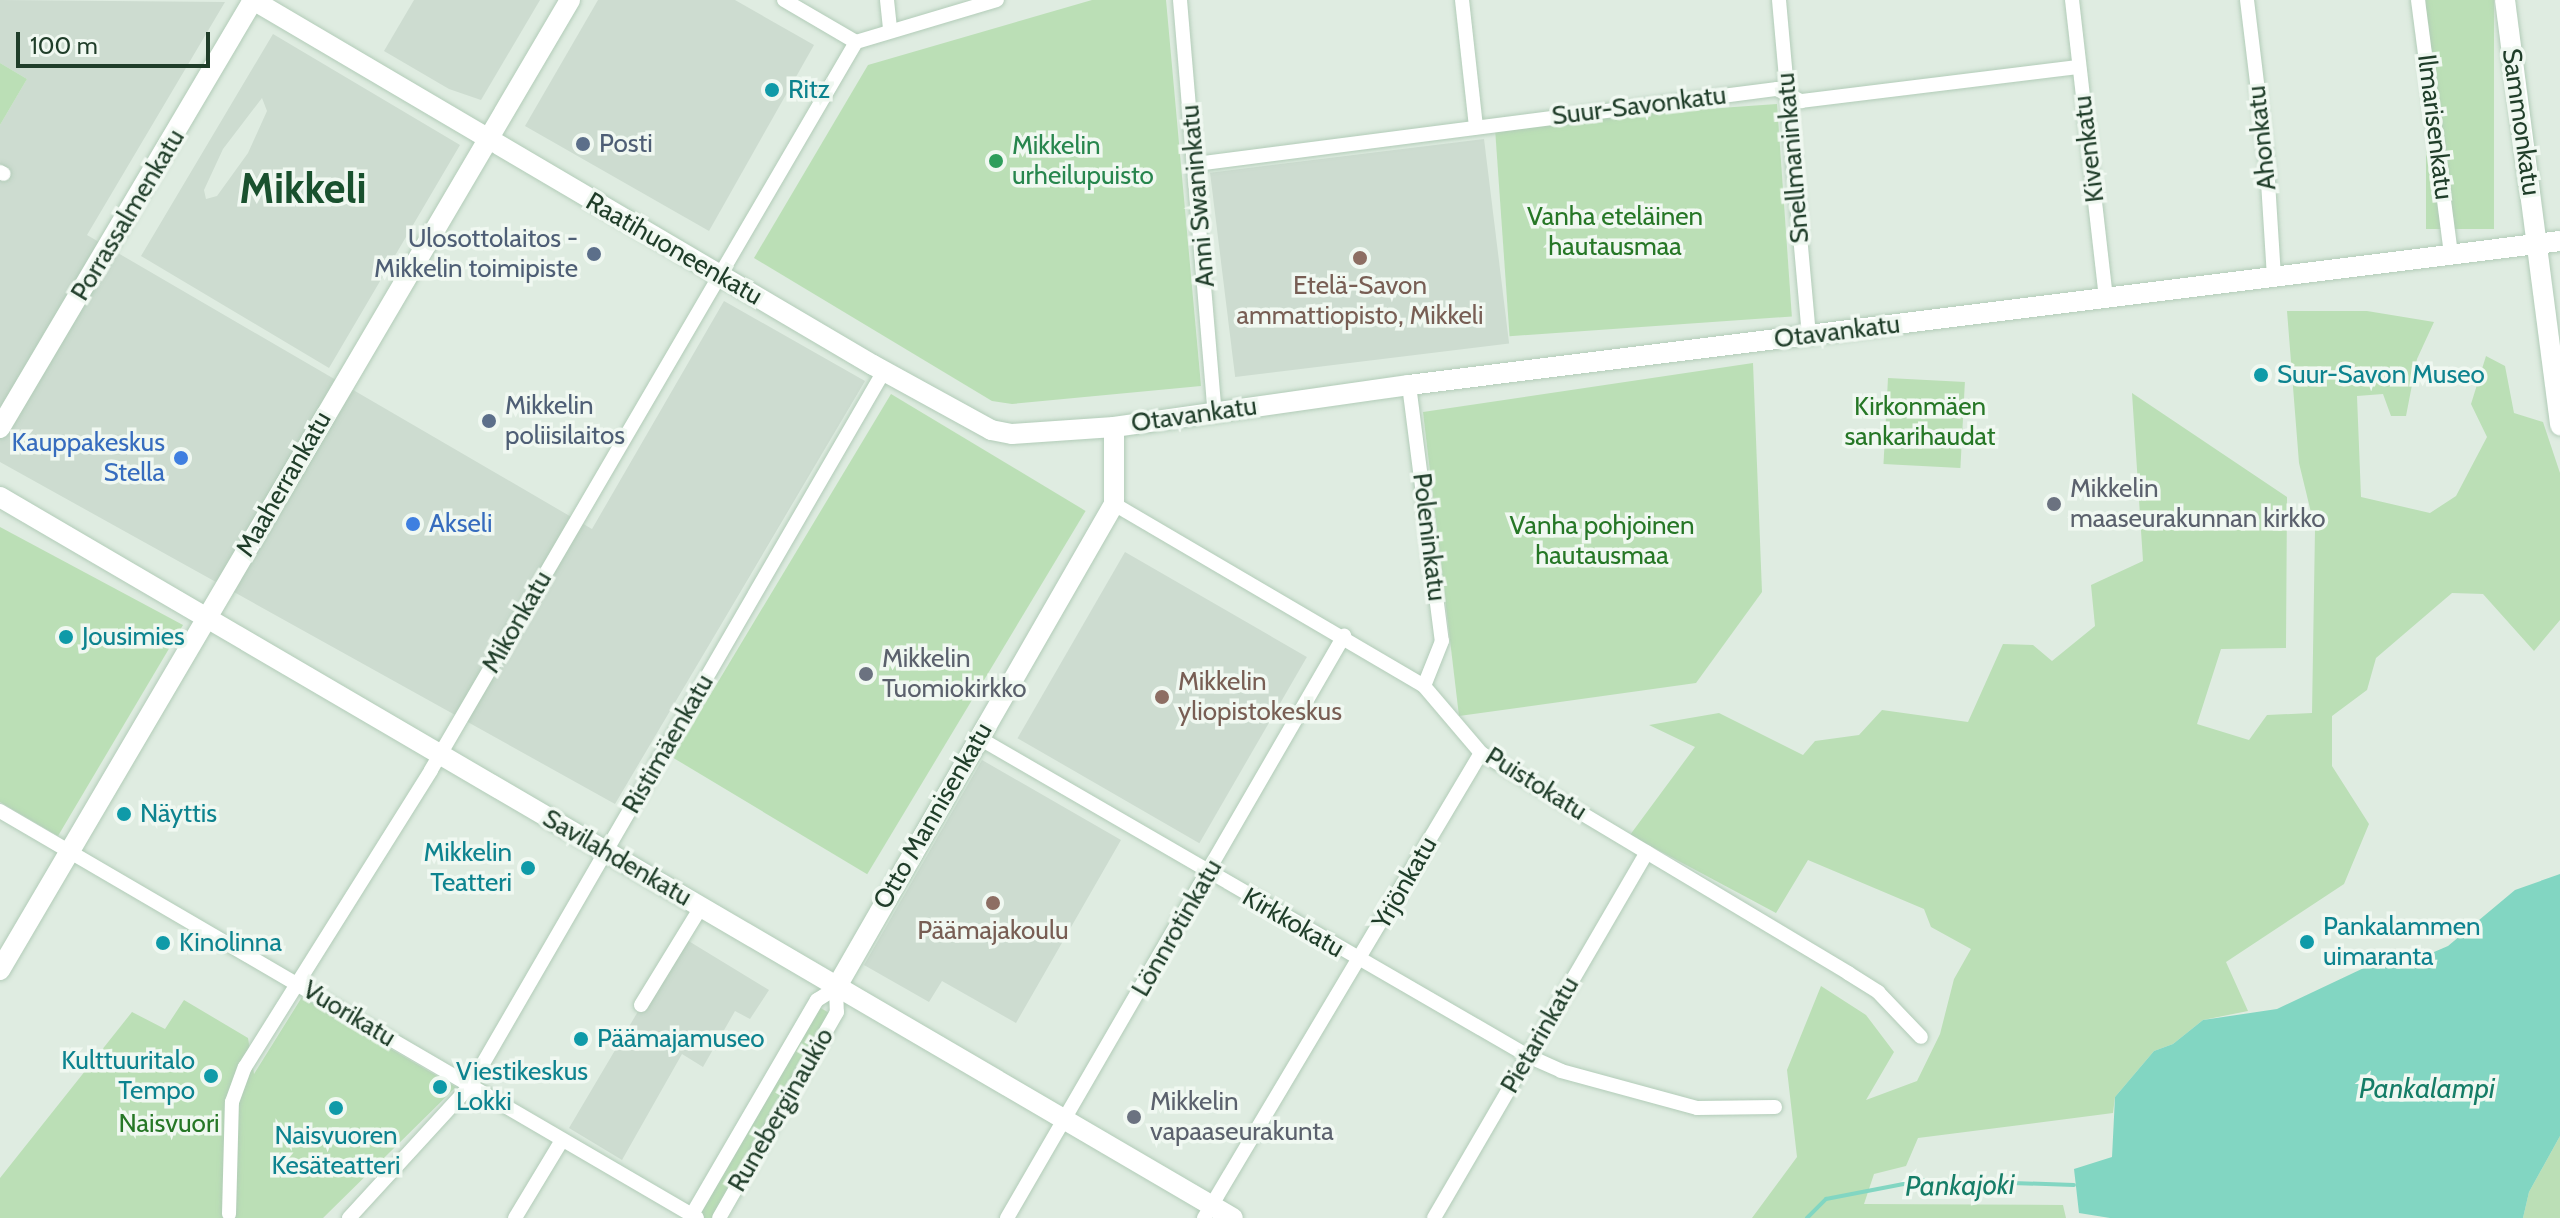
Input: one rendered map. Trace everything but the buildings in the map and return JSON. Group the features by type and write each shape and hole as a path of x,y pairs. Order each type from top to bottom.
{"main road":[{"name":"Raatihuoneenkatu","path":"253,0 718,276 991,430 1012,434 1114,427"},
{"name":"Porrassalmenkatu","path":"0,428 253,0"},
{"name":"Maaherrankatu","path":"0,970 486,138 570,0"},
{"name":"Sammonkatu","path":"2505,0 2560,425"},
{"name":"Otavankatu","path":"1114,427 1214,403 1409,385 1808,326 2106,299 2560,241"},
{"name":"Otto Mannisenkatu","path":"836,988 1114,504 1114,427"},
{"name":"Savilahdenkatu","path":"0,497 836,988 1065,1118 1208,1212 1233,1218"}],"street":[{"path":"784,0 856,42 997,0"},
{"path":"887,0 890,31"},
{"name":"Anni Swaninkatu","path":"1180,0 1214,403"},
{"path":"1462,0 1476,127"},
{"name":"Snellmaninkatu","path":"1779,0 1808,326"},
{"name":"Kivenkatu","path":"2072,0 2106,299"},
{"name":"Ahonkatu","path":"2247,0 2267,166 2274,276"},
{"name":"Ilmarisenkatu","path":"2418,0 2451,255"},
{"name":"Mikonkatu","path":"229,1214 232,1102 245,1067 441,754 856,42"},
{"name":"Suur-Savonkatu","path":"1196,164 1777,89 1801,101 2079,67"},
{"name":"Ristimäenkatu","path":"349,1218 470,1086 884,371"},
{"name":"Poleninkatu","path":"1409,385 1442,641 1424,686"},
{"name":"Puistokatu","path":"1114,504 1344,636 1424,686 1481,753 1878,992 1921,1037"},
{"name":"Lönnrotinkatu","path":"1007,1218 1209,875 1344,636"},
{"name":"Kirkkokatu","path":"979,738 1209,875 1528,1056 1561,1071 1697,1108 1775,1107"},
{"name":"Yrjönkatu","path":"1208,1212 1481,753"},
{"name":"Vuorikatu","path":"0,811 693,1217"},
{"name":"Pietarinkatu","path":"1434,1218 1647,852"},
{"path":"641,1005 701,907"},
{"name":"Runeberginaukio","path":"693,1217 817,1000 836,988 837,1012 719,1218"},
{"path":"515,1218 562,1140"}],"shaded area":[{"path":"0,0 225,2 87,235 592,529 724,301 865,381 615,804 0,462 0,125 27,79 0,63"},
{"path":"414,0 540,0 481,100 449,89 384,51"},
{"path":"598,0 735,0 814,45 709,231 525,126"},
{"path":"273,34 460,145 329,368 141,256","holes":["262,98 267,111 248,153 217,196 206,199 204,190 223,149"]},
{"name":"Etelä-Savon ammattiopisto, Mikkeli","path":"1484,139 1509,343 1235,377 1210,173"},
{"name":"Mikkelin yliopistokeskus","path":"1125,552 1307,657 1199,843 1018,738"},
{"name":"Päämajakoulu","path":"982,760 1121,840 1016,1023 942,981 929,1002 864,965"},
{"path":"682,937 769,990 750,1019 735,1011 703,1067 682,1054 622,1160 569,1128"}],"green space":[{"name":"Mikkelin urheilupuisto","path":"1092,0 1166,0 1201,386 1012,404 992,401 754,258 868,65"},
{"path":"2426,0 2494,0 2494,229 2426,229"},
{"path":"0,63 27,79 0,125"},
{"name":"Vanha eteläinen hautausmaa","path":"1777,104 1792,316 1510,336 1495,124"},
{"path":"2287,311 2367,311 2434,322 2417,359 2406,416 2391,416 2383,394 2357,396 2361,497 2430,513 2456,496 2487,437 2471,404 2486,356 2505,366 2514,413 2543,422 2560,473 2560,620 2534,651 2483,594 2452,593 2376,658 2367,690 2332,716 2332,766 2369,824 2344,884 2226,962 2248,1011 2203,1020 2173,1044 2154,1051 2115,1097 2113,1113 1918,1138 1906,1166 1874,1174 1864,1204 2063,1205 2066,1218 1752,1218 1797,1157 1787,1070 1821,986 1866,1015 1894,1052 1866,1100 1917,1081 1940,1034 1954,979 1971,949 1931,927 1924,909 1808,860 1776,913 1630,835 1695,747 1649,725 1719,713 1803,755 1815,741 1859,735 1882,710 1968,722 2003,644 2033,645 2052,661 2095,626 2091,585 2143,561 2132,393 2287,497 2286,648 2221,649 2197,724 2249,740 2267,715 2312,713 2315,529 2299,463"},
{"name":"Vanha pohjoinen hautausmaa","path":"1753,363 1762,592 1696,683 1459,716 1423,412"},
{"name":"Kirkonmäen sankarihaudat","path":"1888,378 1965,382 1960,468 1883,464"},
{"path":"891,394 1086,511 867,874 673,757"},
{"path":"0,527 183,625 58,836 0,802"},
{"name":"Naisvuori","path":"302,997 456,1087 323,1218 0,1218 0,1178 132,1012 165,1029 184,1000 248,1038 254,1074"},
{"path":"817,1006 833,1015 715,1218 700,1218 695,1215"},
{"path":"2560,1136 2560,1218 2523,1218 2529,1192"}],"water":[{"name":"Pankalampi","path":"2560,874 2560,1136 2529,1192 2523,1218 2110,1218 2079,1213 2074,1169 2112,1157 2115,1097 2154,1051 2173,1044 2203,1020 2277,1009 2385,958 2420,958 2448,946 2515,890"}],"waterway":[{"name":"Pankajoki","path":"1807,1218 1826,1199 1924,1180 2074,1185"}],"place":[{"name":"Ritz","path":"772,90"},
{"name":"Posti","path":"583,144"},
{"name":"Mikkelin urheilupuisto","path":"996,161"},
{"name":"Ulosottolaitos - Mikkelin toimipiste","path":"594,254"},
{"name":"Etelä-Savon ammattiopisto, Mikkeli","path":"1360,258"},
{"name":"Suur-Savon Museo","path":"2261,375"},
{"name":"Mikkelin poliisilaitos","path":"489,421"},
{"name":"Kauppakeskus Stella","path":"181,458"},
{"name":"Mikkelin maaseurakunnan kirkko","path":"2054,504"},
{"name":"Akseli","path":"413,524"},
{"name":"Jousimies","path":"66,637"},
{"name":"Mikkelin Tuomiokirkko","path":"866,674"},
{"name":"Mikkelin yliopistokeskus","path":"1162,697"},
{"name":"Näyttis","path":"124,814"},
{"name":"Mikkelin Teatteri","path":"528,868"},
{"name":"Päämajakoulu","path":"993,903"},
{"name":"Pankalammen uimaranta","path":"2307,942"},
{"name":"Kinolinna","path":"163,943"},
{"name":"Päämajamuseo","path":"581,1039"},
{"name":"Kulttuuritalo Tempo","path":"211,1076"},
{"name":"Viestikeskus Lokki","path":"440,1087"},
{"name":"Naisvuoren Kesäteatteri","path":"336,1108"},
{"name":"Mikkelin vapaaseurakunta","path":"1134,1117"}],"district":[{"name":"Mikkeli","path":"303,188"}]}
